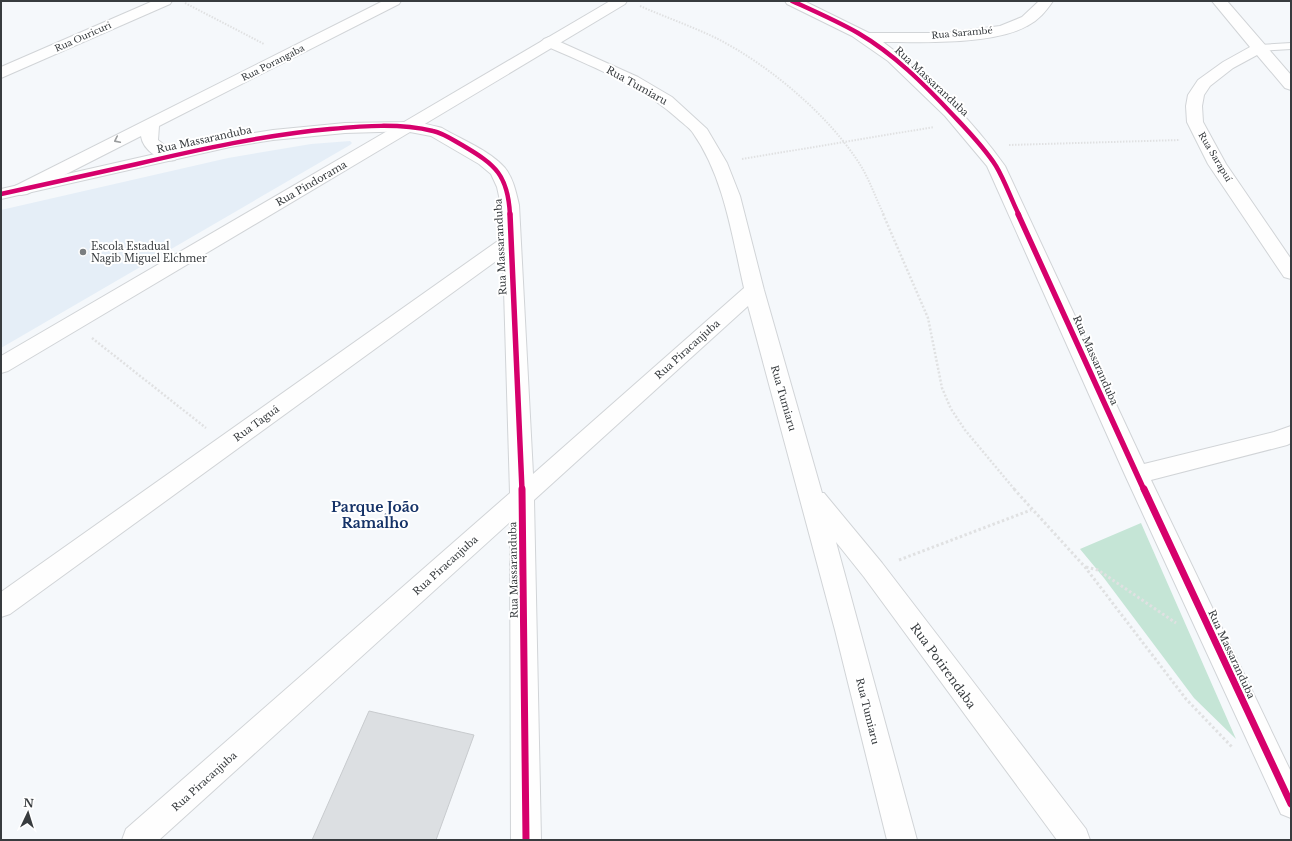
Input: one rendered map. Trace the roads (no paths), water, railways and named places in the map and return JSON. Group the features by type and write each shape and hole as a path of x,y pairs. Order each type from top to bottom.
{"street":[{"name":"Rua Ouricuri","path":"1,73 165,1"},
{"name":"Rua Porangaba","path":"21,190 394,1"},
{"name":"Rua Massaranduba","path":"792,1 867,38 903,65 961,122 983,146 1005,182 1137,475 1289,796"},
{"name":"Rua Sarambé","path":"867,38 951,36 987,32 1019,25 1034,16 1046,1"},
{"path":"1219,1 1291,85"},
{"name":"Rua Pindorama","path":"1,366 549,42 627,2"},
{"name":"Rua Tumiaru","path":"549,42 632,80 666,100 699,129 718,163 731,196 754,290 848,630 902,840"},
{"name":"Rua Sarapuí","path":"1260,48 1228,65 1204,83 1196,95 1194,106 1195,122 1203,139 1291,273"},
{"path":"152,123 148,137 152,146 169,156"},
{"name":"Rua Massaranduba","path":"1,194 230,142 280,134 345,128 407,127 436,132 485,160 498,171 506,187 510,205 522,497 526,840"},
{"name":"Rua Taguá","path":"1,606 511,241"},
{"name":"Rua Piracanjuba","path":"137,840 754,290"},
{"path":"1137,475 1279,440 1291,434"},
{"name":"Rua Potirendaba","path":"810,493 872,570 1075,840"}],"lane":[{"path":"1260,48 1291,46"}],"place":[{"name":"Escola Estadual Nagib Miguel Elchmer","path":"83,252"}],"district":[{"name":"Parque João Ramalho","path":"375,516"}]}
